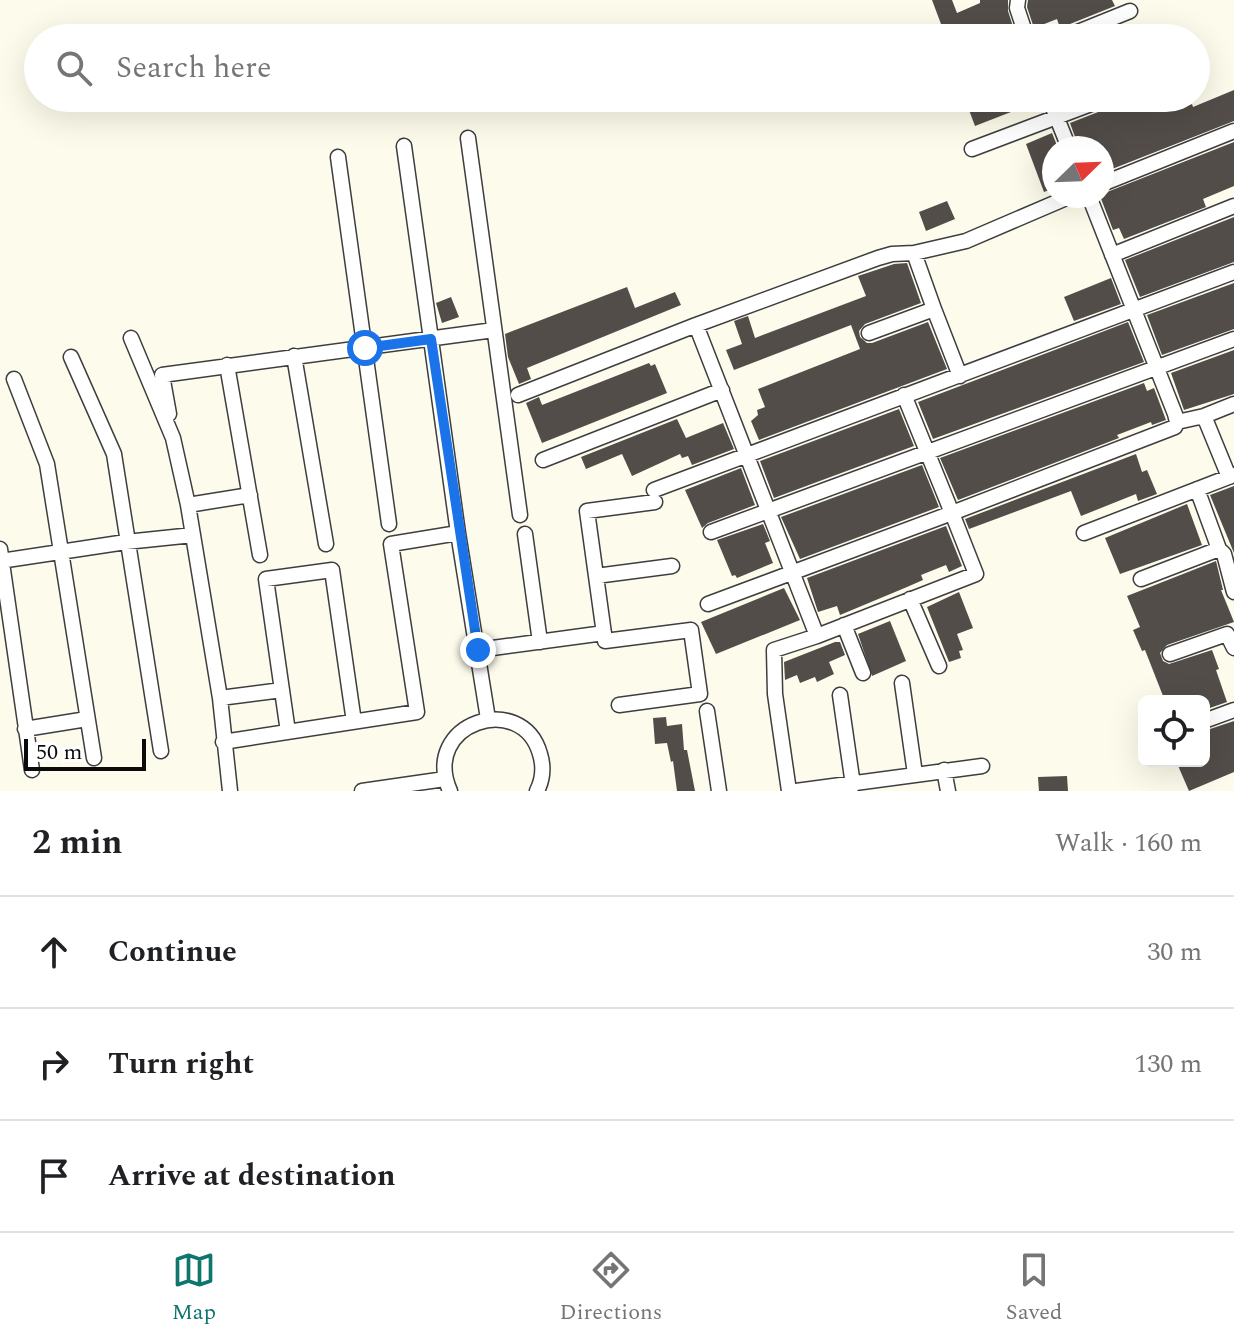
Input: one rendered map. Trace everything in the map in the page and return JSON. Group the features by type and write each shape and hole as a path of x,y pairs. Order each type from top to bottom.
{"street":[{"path":"1018,0 1017,8 1022,24"},
{"path":"1098,24 1130,11"},
{"path":"1055,112 1064,136"},
{"path":"972,149 1072,112"},
{"path":"1114,179 1234,131"},
{"path":"468,138 520,515"},
{"path":"404,146 458,533 488,719"},
{"path":"338,157 389,524"},
{"path":"1112,255 1234,206"},
{"path":"518,395 878,258 914,253 986,235 1045,208"},
{"path":"708,604 1175,427 1177,422 1094,208"},
{"path":"914,253 960,376"},
{"path":"619,705 700,694 691,630 605,641 587,511 654,496 747,455 1234,272"},
{"path":"869,333 934,309"},
{"path":"696,325 817,636"},
{"path":"230,791 220,698 188,505 162,375 494,330"},
{"path":"131,338 173,438"},
{"path":"711,532 1234,339"},
{"path":"294,356 326,544"},
{"path":"71,357 114,454 161,751"},
{"path":"227,365 260,555"},
{"path":"14,379 47,464 94,758"},
{"path":"543,460 722,390"},
{"path":"789,791 775,694 774,650 976,574 904,395"},
{"path":"1177,422 1204,416 1234,404"},
{"path":"1084,533 1231,476 1204,416"},
{"path":"1197,489 1226,553 1234,592"},
{"path":"188,505 250,495"},
{"path":"223,742 417,712 391,544 458,533"},
{"path":"525,534 540,642"},
{"path":"32,770 1,557 193,535"},
{"path":"1141,579 1226,553"},
{"path":"596,576 672,566"},
{"path":"288,732 266,579 332,570 354,722"},
{"path":"910,599 939,666"},
{"path":"844,625 863,673"},
{"path":"478,650 604,633"},
{"path":"1170,654 1227,634 1234,648"},
{"path":"902,683 915,774"},
{"path":"220,698 282,690"},
{"path":"840,695 853,785"},
{"path":"1210,719 1234,710"},
{"path":"707,711 719,791"},
{"path":"25,729 87,719"},
{"path":"362,791 448,785 444,764 447,750 465,728 488,719 511,722 526,732 538,746 543,764 537,791"},
{"path":"796,791 982,766"},
{"path":"944,770 948,791"}],"building":[{"path":"932,0 952,0 957,13 980,3 980,0 1008,0 1012,24 941,24"},
{"path":"1028,0 1112,0 1115,6 1070,24 1059,24 1057,19 1033,24"},
{"path":"1234,90 1234,121 1114,168 1114,136 1075,136 1070,123 1098,112 1210,112 1210,100"},
{"path":"970,112 1011,112 975,126"},
{"path":"1042,137 1042,187 1026,144"},
{"path":"1234,142 1234,186 1203,199 1206,207 1124,239 1119,228 1113,230 1105,208 1114,208 1114,189"},
{"path":"947,201 955,219 926,231 919,212"},
{"path":"1234,217 1234,262 1140,297 1125,260"},
{"path":"907,263 921,303 865,324 859,331 860,337 872,343 928,322 947,369 759,440 751,421 758,415 757,410 765,407 758,389 860,349 851,325 734,370 726,350 742,344 734,321 748,316 755,338 866,296 858,276"},
{"path":"1111,278 1121,304 1074,321 1064,297"},
{"path":"1234,283 1234,329 1162,355 1147,315"},
{"path":"627,287 635,308 675,292 681,305 527,368 531,379 519,384 508,357 505,334"},
{"path":"451,297 459,317 442,323 436,303"},
{"path":"1128,322 1144,362 933,439 918,402"},
{"path":"1234,350 1234,394 1184,410 1171,373"},
{"path":"649,363 651,366 655,364 667,393 542,443 526,403 539,397 542,405"},
{"path":"1144,383 1147,391 1154,388 1166,420 1152,425 1151,422 1117,435 1119,438 958,500 940,458"},
{"path":"899,409 914,446 774,498 760,461"},
{"path":"677,419 686,438 723,423 734,449 692,465 688,456 682,458 680,454 632,476 622,454 586,469 581,457"},
{"path":"1136,454 1142,472 1147,470 1157,494 1138,501 1136,494 1081,516 1071,491 969,529 965,519"},
{"path":"922,465 939,507 800,559 781,517"},
{"path":"741,468 755,505 702,528 685,490"},
{"path":"1234,486 1234,553 1210,495"},
{"path":"1187,504 1202,545 1120,574 1105,538"},
{"path":"763,524 770,541 765,543 773,563 737,578 732,576 717,540"},
{"path":"946,526 962,566 949,572 946,565 921,575 923,580 840,615 837,606 818,612 807,578"},
{"path":"1216,561 1221,590 1234,622 1167,645 1160,653 1163,661 1169,664 1212,650 1227,702 1210,708 1210,695 1163,695 1145,650 1142,651 1133,630 1140,627 1127,596"},
{"path":"784,588 800,620 716,654 701,622"},
{"path":"959,592 973,628 957,634 963,650 959,651 961,658 949,662 927,607"},
{"path":"890,621 906,661 872,676 858,634"},
{"path":"840,642 845,655 829,662 834,674 817,682 815,677 800,683 797,675 785,680 784,662"},
{"path":"666,717 667,726 682,724 684,750 687,750 695,791 677,791 667,743 655,744 653,718"},
{"path":"1234,721 1234,772 1189,791 1179,767 1210,767 1210,729"},
{"path":"1067,776 1068,791 1039,791 1038,777"}],"route":[{"path":"365,348 431,339 478,650"}]}
